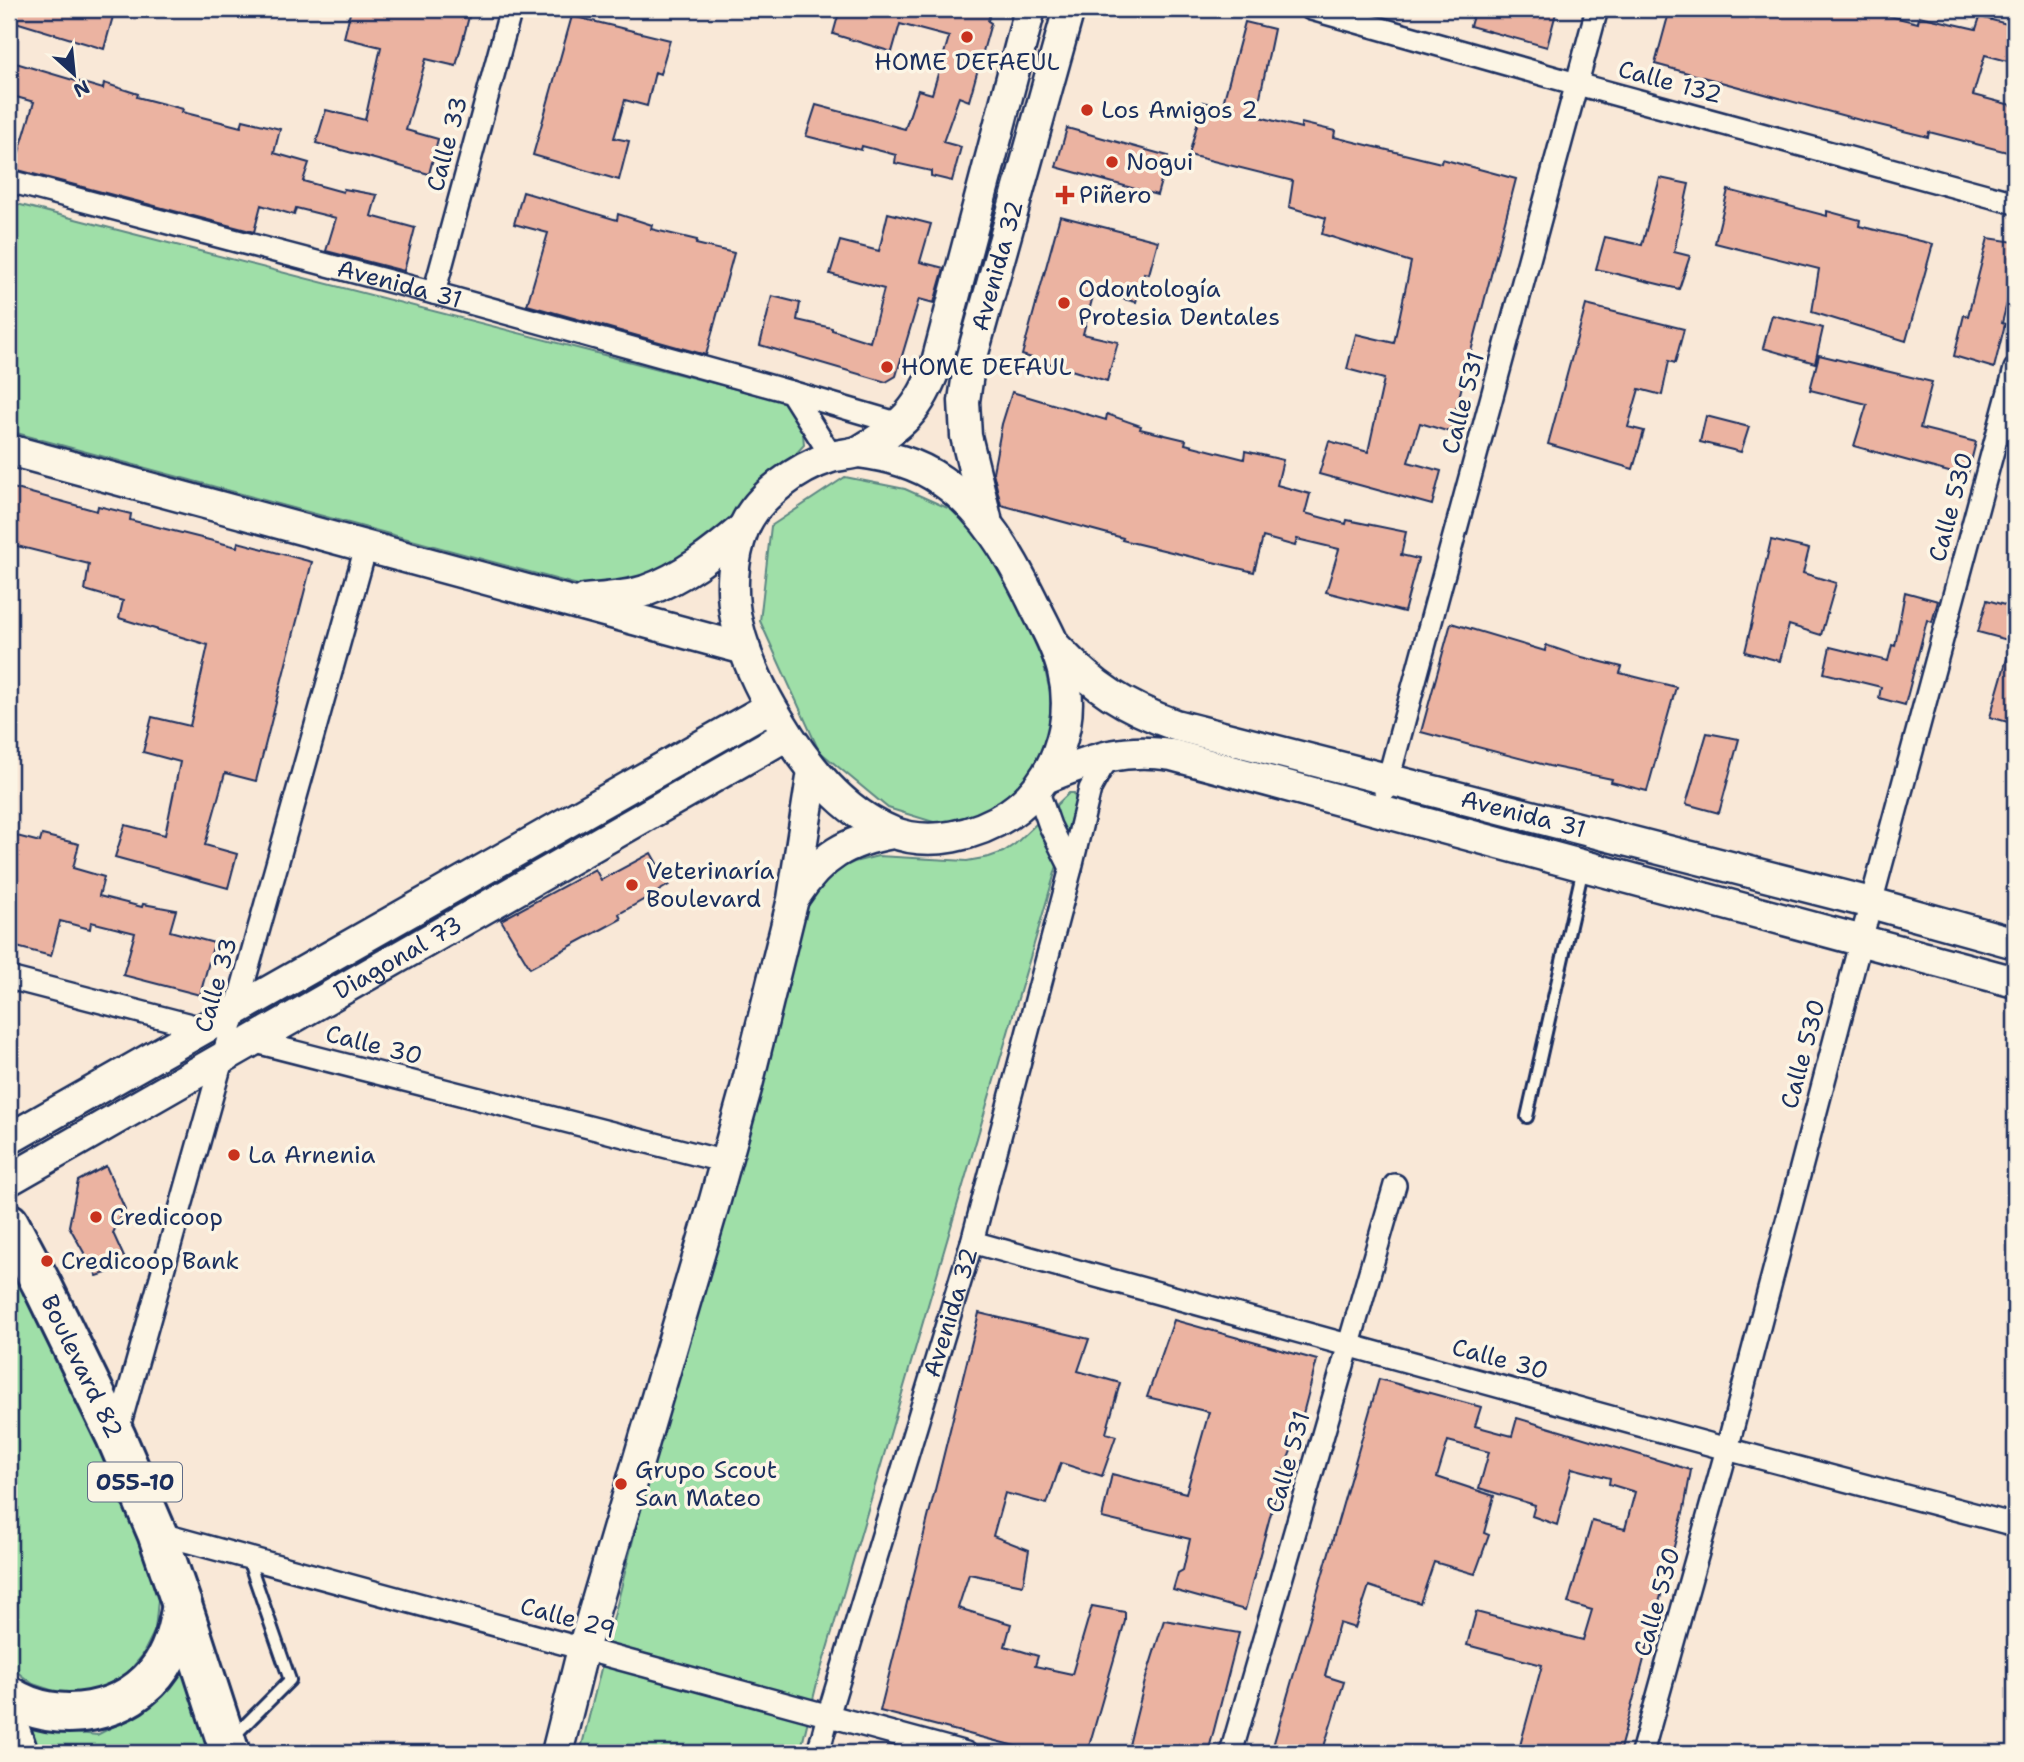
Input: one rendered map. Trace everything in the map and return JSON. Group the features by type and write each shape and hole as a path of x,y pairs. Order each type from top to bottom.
{"highway":[{"name":"Boulevard 82","path":"9,1223 116,1437 157,1533 183,1605 228,1748"},
{"path":"9,1696 21,1704 51,1713 82,1713 112,1705 139,1689 161,1667 175,1639 183,1605"},
{"path":"9,1727 18,1753"}],"main road":[{"name":"Avenida 32","path":"743,528 756,508 778,486 803,469 845,455 900,424 915,408 928,387 937,362 1030,9"},
{"name":"Avenida 32","path":"988,525 966,436 964,401 969,368 1069,9"},
{"path":"9,450 745,649"},
{"path":"743,528 734,564 733,593 737,623 770,707 813,771 863,816 893,833 919,838 946,838 972,833 1018,808 1041,784 1058,754 1065,727 1067,699 1063,672 1054,645 1019,574 988,525 967,500 940,479 911,464 885,456 845,455"},
{"path":"568,602 615,597 644,591 666,582 707,556 743,528"},
{"name":"Avenida 31","path":"1054,645 1098,687 1149,716 1175,725 1871,903 2015,943"},
{"name":"Diagonal 73","path":"9,1180 229,1034 770,707"},
{"name":"Diagonal 73","path":"9,1139 229,1034 787,735"},
{"name":"Avenida 31","path":"1041,784 1113,754 1150,752 1172,755 2015,982"},
{"path":"556,1753 583,1649 726,1162 793,899 813,771"},
{"path":"793,899 807,878 824,860 845,846 869,837 893,833"}],"street":[{"name":"Calle 33","path":"434,293 511,9"},
{"name":"Calle 132","path":"1311,9 2015,203"},
{"name":"Calle 531","path":"1381,811 1597,9"},
{"name":"Avenida 31","path":"9,181 434,293 900,424"},
{"name":"Calle 530","path":"1642,1753 1727,1449 2015,369"},
{"path":"791,392 845,455"},
{"name":"Calle 33","path":"116,1437 366,547"},
{"name":"Avenida 32","path":"818,1753 972,1242 1090,789 1113,754"},
{"path":"1041,784 1050,826 1071,868"},
{"name":"Calle 30","path":"9,978 726,1162"},
{"name":"Calle 531","path":"1231,1753 1395,1185"},
{"name":"Calle 30","path":"972,1242 2015,1525"},
{"name":"Calle 29","path":"157,1533 966,1753"}],"lane":[{"path":"1527,1117 1584,865"},
{"path":"228,1748 290,1681 247,1558"}],"green space":[{"path":"9,202 791,403 802,421 804,445 700,559 611,594 9,431"},
{"path":"845,477 905,489 968,517 1032,612 1050,692 1050,769 1012,808 956,829 888,808 819,751 760,621 771,526"},
{"path":"1069,793 1074,793 1076,801 817,1683 800,1753 580,1753 741,1106 805,909 825,879 854,862 878,856 967,861 1003,852"},
{"path":"9,1250 70,1368 157,1576 155,1630 142,1656 126,1675 88,1694 60,1693 33,1684 9,1666"},
{"path":"184,1667 219,1753 38,1753 28,1728 97,1735 144,1711"}],"building":[{"path":"9,9 115,9 104,49 9,20"},
{"path":"351,9 471,9 456,66 426,59 406,130 438,139 429,174 316,143 326,110 365,120 381,47 344,38"},
{"path":"840,9 991,9 988,21 991,23 969,101 959,97 943,142 961,147 952,181 931,176 931,171 895,163 896,155 862,146 861,150 806,136 816,105 905,129 918,90 932,94 949,37 900,24 892,52 833,34"},
{"path":"1475,9 1557,9 1547,47 1470,26"},
{"path":"1670,9 1861,9 1918,23 1919,16 1976,29 1980,17 2015,26 2015,63 1985,55 1973,95 2015,106 2015,154 1929,132 1928,137 1867,122 1655,64"},
{"path":"572,16 670,40 660,74 655,72 647,106 625,100 614,138 629,141 619,180 533,155"},
{"path":"1245,22 1274,29 1256,116 1301,128 1301,123 1335,131 1334,137 1441,163 1442,159 1516,179 1450,432 1420,423 1408,462 1441,471 1432,505 1319,474 1329,441 1368,452 1384,379 1347,369 1356,334 1394,343 1411,262 1322,234 1326,218 1289,207 1293,181 1189,155 1203,102 1222,107"},
{"path":"9,61 103,89 104,83 138,94 137,97 183,109 182,112 241,127 243,120 280,129 274,153 309,163 303,181 343,192 344,189 377,195 371,216 415,228 404,271 326,251 336,218 296,208 294,215 261,205 254,232 14,169 34,102 9,95"},
{"name":"Nogui","path":"1067,128 1168,156 1157,195 1056,167"},
{"path":"1660,178 1689,184 1674,252 1690,256 1679,289 1596,269 1605,237 1642,245"},
{"path":"1728,190 1827,216 1827,211 1860,220 1859,226 1933,244 1906,341 1812,312 1819,269 1715,243"},
{"path":"523,192 617,220 618,214 652,225 651,229 697,240 696,244 734,253 706,355 527,305 548,233 514,224"},
{"path":"888,213 931,224 920,262 944,268 934,303 919,299 896,376 886,382 760,345 772,296 800,303 797,320 832,328 870,342 884,289 830,274 840,241 879,251"},
{"path":"1060,216 1158,241 1149,274 1144,273 1136,302 1094,292 1083,334 1118,342 1107,381 1022,355"},
{"path":"1988,238 2015,242 2015,271 1994,368 1954,356 1964,315 1968,316"},
{"path":"1586,305 1684,329 1675,363 1669,361 1662,395 1639,389 1628,427 1644,431 1633,469 1548,444"},
{"path":"1772,315 1823,328 1815,363 1763,348"},
{"path":"1819,355 1932,382 1920,428 1976,442 1967,477 1854,446 1867,404 1810,390"},
{"path":"1012,392 1106,420 1107,414 1141,426 1140,429 1186,440 1185,444 1244,459 1245,451 1283,460 1277,485 1310,494 1305,513 1346,524 1347,520 1406,532 1401,555 1418,559 1404,612 1326,592 1339,549 1297,539 1295,546 1263,537 1254,572 1122,540 1123,538 1001,505 993,472 1002,424"},
{"path":"1706,416 1749,427 1741,452 1700,442"},
{"path":"9,487 97,511 98,506 131,514 130,520 237,547 238,542 312,562 256,781 225,773 205,845 237,854 228,888 115,857 125,825 165,835 180,762 143,752 152,717 190,726 208,645 119,618 123,601 85,590 89,564 9,544"},
{"path":"1771,540 1809,549 1803,573 1836,583 1821,635 1789,625 1780,661 1745,652"},
{"path":"1905,592 1938,601 1932,622 1927,620 1905,705 1879,698 1881,687 1824,673 1830,647 1888,661 1892,645 1895,646"},
{"path":"1987,600 2015,608 2015,642 1978,632"},
{"path":"1451,623 1545,651 1546,645 1622,667 1620,673 1676,687 1647,791 1611,782 1612,779 1549,766 1421,732"},
{"path":"2010,648 2015,648 2015,724 1990,717"},
{"path":"1707,733 1739,739 1719,813 1686,804"},
{"path":"9,834 40,842 42,835 79,844 73,868 104,877 99,896 142,907 143,904 176,910 170,931 214,943 200,995 123,975 135,933 91,922 90,929 60,921 51,956 9,945"},
{"path":"651,853 669,885 619,914 621,919 530,968 501,920 595,869 601,880"},
{"name":"Credicoop","path":"106,1166 125,1209 113,1233 128,1266 97,1276 69,1226 78,1181"},
{"path":"979,1313 1089,1339 1078,1371 1120,1383 1106,1433 1116,1436 1102,1476 1061,1463 1047,1504 1005,1493 993,1536 1029,1550 1023,1585 969,1574 958,1608 1011,1624 1005,1646 1038,1656 1035,1666 1072,1674 1092,1606 1125,1612 1125,1621 1087,1753 1042,1753 880,1711"},
{"path":"1174,1320 1317,1360 1298,1433 1280,1479 1245,1610 1173,1590 1178,1573 1183,1570 1190,1539 1102,1518 1112,1474 1186,1493 1209,1412 1147,1397"},
{"path":"1379,1379 1481,1407 1475,1426 1512,1436 1517,1418 1691,1470 1684,1509 1619,1753 1518,1753 1542,1665 1467,1645 1476,1612 1583,1640 1592,1610 1568,1603 1592,1521 1625,1529 1635,1492 1609,1484 1610,1478 1572,1468 1557,1525 1532,1516 1535,1505 1479,1488 1489,1452 1448,1441 1437,1477 1494,1496 1484,1533 1489,1535 1475,1574 1434,1562 1420,1603 1369,1586 1355,1628 1339,1623 1325,1676 1344,1682 1322,1753 1271,1753"},
{"path":"1164,1620 1239,1633 1208,1753 1127,1753"}],"place":[{"name":"HOME DEFAEUL","path":"967,37"},
{"name":"Los Amigos 2","path":"1087,110"},
{"name":"Nogui","path":"1112,162"},
{"name":"Piñero","path":"1065,195"},
{"name":"Odontología Protesia Dentales","path":"1064,303"},
{"name":"HOME DEFAUL","path":"887,367"},
{"name":"Veterinaría Boulevard","path":"632,885"},
{"name":"La Arnenia","path":"234,1155"},
{"name":"Credicoop","path":"96,1217"},
{"name":"Credicoop Bank","path":"47,1261"},
{"name":"Grupo Scout San Mateo","path":"621,1484"}]}
